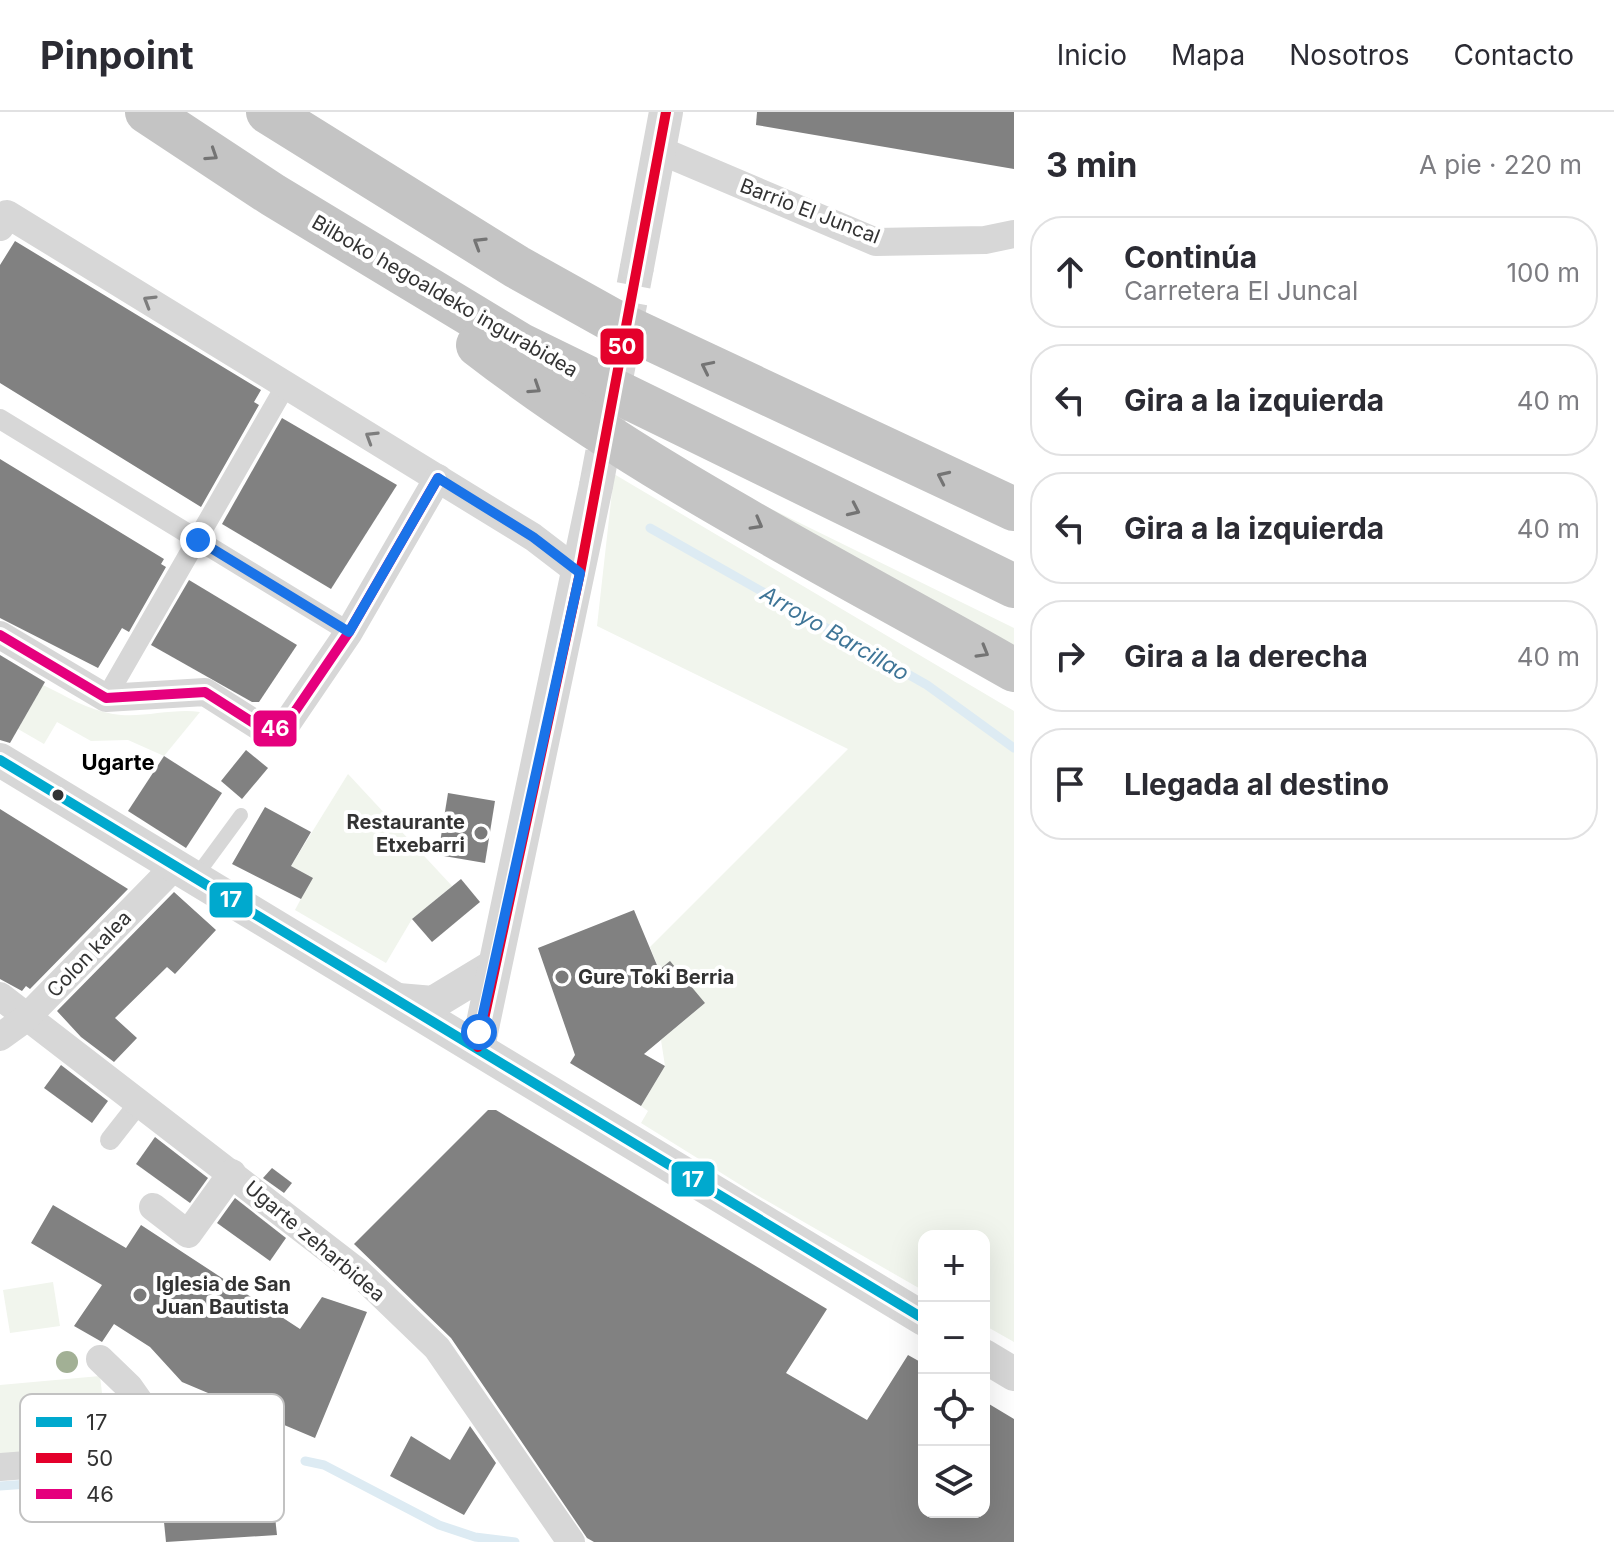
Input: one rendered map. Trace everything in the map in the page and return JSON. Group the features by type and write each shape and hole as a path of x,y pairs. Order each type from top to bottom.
{"highway":[{"name":"Bilboko hegoaldeko ingurabidea","path":"147,112 317,222 521,345 695,433 1014,586"},
{"path":"268,112 517,267 619,324 1014,509"},
{"path":"317,222 527,383 692,487 1014,670"}],"street":[{"path":"637,267 666,112"},
{"name":"Barrio El Juncal","path":"659,150 876,242 985,240 1014,234"},
{"path":"0,227 7,214 533,537 580,573"},
{"path":"106,698 286,385"},
{"path":"0,419 349,632"},
{"path":"0,635 106,698 205,692 260,727 283,729 349,632 438,478"},
{"path":"478,1047 596,486"},
{"path":"0,760 918,1315"},
{"name":"Colon kalea","path":"0,1037 25,1019 184,873"},
{"path":"398,1000 433,1003 494,966"},
{"name":"Ugarte zeharbidea","path":"0,996 25,1019 232,1173 358,1272 437,1348 571,1542"},
{"path":"110,1140 139,1103"},
{"path":"153,1207 188,1234 232,1173"},
{"path":"100,1359 134,1394"},
{"path":"0,1467 20,1465"}],"lane":[{"path":"184,873 241,815"}],"shaded area":[{"path":"614,474 1014,711 1014,1342 990,1328 990,1230 918,1230 918,1288 755,1194 641,1123 648,1111 641,1106 665,1066 661,1040 705,1003 659,970 650,947 848,749 597,626"},
{"path":"751,499 1014,628 1014,656"},
{"path":"43,685 86,706 113,714 200,712 164,756 128,740 91,741 57,722 44,744 18,729"},
{"path":"348,774 452,886 412,919 386,963 295,910 312,878 291,866"},
{"path":"53,1282 60,1326 10,1333 3,1290"},
{"path":"100,1376 102,1394 20,1394 20,1452 0,1454 0,1385"}],"building":[{"path":"757,112 1014,112 1014,169 756,125"},
{"path":"15,241 261,390 254,402 259,405 201,507 0,383 0,265"},
{"path":"282,418 397,485 331,589 222,524"},
{"path":"0,459 164,559 161,564 166,567 129,632 122,628 98,668 0,618"},
{"path":"189,580 297,645 259,702 252,702 151,645"},
{"path":"0,655 45,682 10,743 0,740"},
{"path":"246,750 268,768 242,799 221,781"},
{"path":"164,756 222,793 186,848 128,811"},
{"path":"448,793 495,801 485,863 438,855"},
{"path":"265,807 311,832 291,866 313,878 301,899 232,864"},
{"path":"0,809 128,889 30,989 26,986 22,991 0,979"},
{"path":"461,879 480,902 432,942 412,919"},
{"path":"174,892 216,930 175,974 167,967 115,1018 137,1038 114,1062 81,1037 57,1011"},
{"path":"634,910 659,970 670,961 705,1003 644,1054 665,1066 641,1106 570,1063 575,1055 538,948"},
{"path":"61,1065 108,1101 92,1123 44,1088"},
{"path":"488,1110 496,1110 827,1309 786,1373 867,1420 908,1355 918,1361 918,1518 990,1518 990,1405 1014,1419 1014,1542 594,1542 587,1538 451,1338 354,1244"},
{"path":"155,1137 208,1178 190,1203 136,1164"},
{"path":"272,1168 292,1183 284,1193 263,1178"},
{"path":"235,1198 286,1238 270,1261 217,1223"},
{"path":"53,1205 126,1248 141,1225 300,1329 322,1297 367,1312 315,1438 284,1425 284,1394 210,1394 182,1382 150,1347 114,1324 102,1342 74,1326 102,1285 31,1243"},
{"path":"470,1426 496,1463 464,1515 390,1476 411,1436 450,1460"},
{"path":"164,1522 276,1522 277,1535 166,1542"}],"waterway":[{"name":"Arroyo Barcillao","path":"650,528 927,685 1014,748"},
{"path":"305,1461 324,1465 439,1525 475,1537 515,1542"},
{"path":"0,1486 20,1485"}],"tunnel":[{"path":"596,486 637,267"}],"transit line":[{"name":"50","path":"478,1047 580,573 666,112"},
{"name":"46","path":"0,635 106,698 205,692 260,727 283,729 349,632 438,478"},
{"name":"17","path":"0,760 918,1315"}],"place":[{"name":"Restaurante Etxebarri","path":"481,833"},
{"name":"Gure Toki Berria","path":"562,977"},
{"name":"Iglesia de San Juan Bautista","path":"140,1295"}],"district":[{"name":"Ugarte","path":"118,762"}],"route":[{"path":"198,540 349,632 438,478 533,537 580,573 479,1032"}]}
